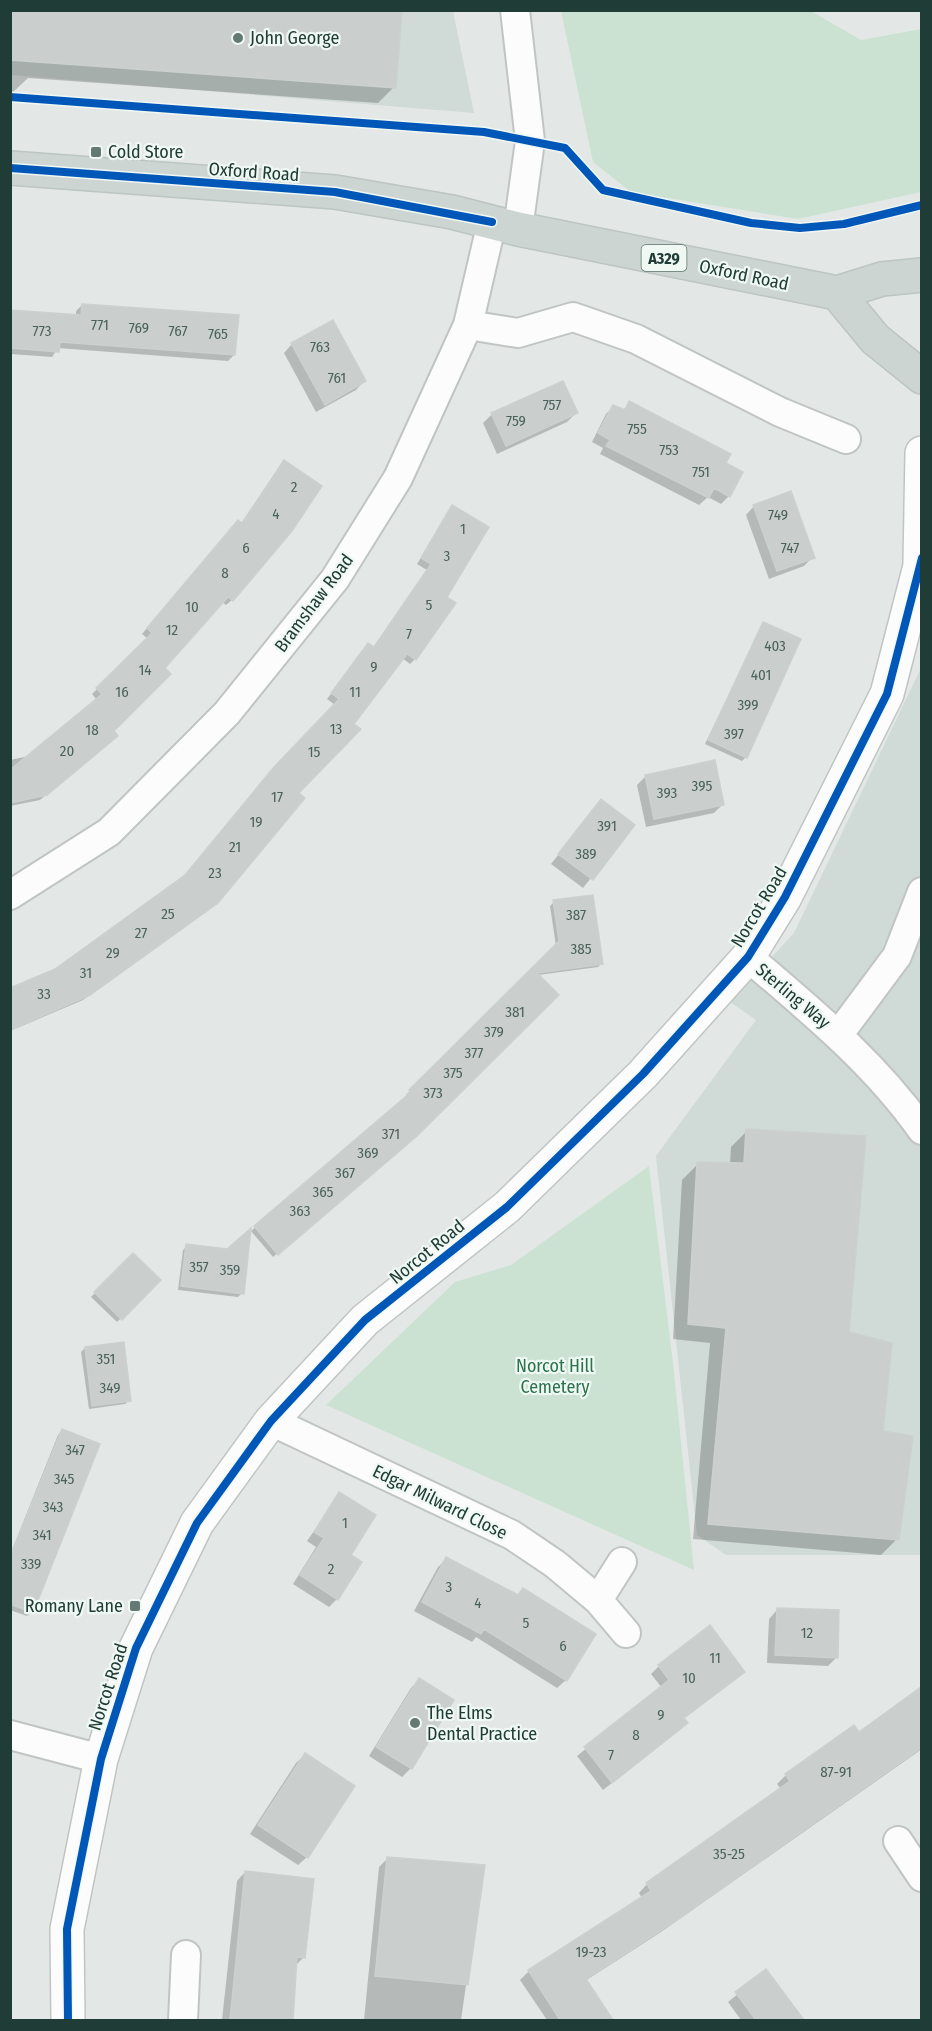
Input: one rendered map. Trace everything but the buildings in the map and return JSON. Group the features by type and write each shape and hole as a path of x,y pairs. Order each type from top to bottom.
{"main road":[{"name":"Oxford Road","path":"10,168 335,192 837,294 882,279 921,275"},
{"path":"837,294 875,339 921,377"}],"street":[{"name":"Bramshaw Road","path":"10,895 109,832 227,713 335,579 398,478 468,325 505,225 530,141 515,10"},
{"path":"468,325 518,333 573,316 636,339 780,412 846,440"},
{"name":"Norcot Road","path":"68,2020 67,1929 101,1759 136,1648 197,1523 271,1421 365,1320 516,1198 643,1074 748,957 785,897 887,694 920,560 921,453"},
{"name":"Sterling Way","path":"839,1034 897,956 921,892"},
{"name":"Sterling Way","path":"748,957 839,1034 897,1095 921,1130"},
{"name":"Edgar Milward Close","path":"271,1421 512,1535 555,1564 598,1600 626,1633"},
{"path":"598,1600 622,1562"},
{"path":"10,1735 101,1759"},
{"path":"898,1841 921,1877"},
{"path":"183,2020 186,1955"}],"shaded area":[{"path":"10,11 453,11 474,113 11,75"},
{"path":"921,668 921,1555 726,1555 697,1535 656,1156 756,1020 730,1002 794,933"}],"green space":[{"path":"561,11 811,11 861,40 921,29 921,192 798,219 631,192 593,162"},
{"name":"Norcot Hill Cemetery","path":"649,1166 673,1363 694,1570 326,1405 455,1282 511,1265"}],"cycle path":[{"path":"10,97 484,132 565,148 603,190 751,223 800,228 844,224 922,205"},
{"path":"10,168 335,192 492,222"},
{"path":"68,2020 67,1929 101,1759 136,1648 197,1523 271,1421 365,1320 507,1207 643,1074 748,957 785,897 887,694 922,558"}],"place":[{"name":"John George","path":"238,38"},
{"name":"Cold Store","path":"96,152"},
{"name":"Romany Lane","path":"135,1606"},
{"name":"The Elms Dental Practice","path":"415,1723"}]}
